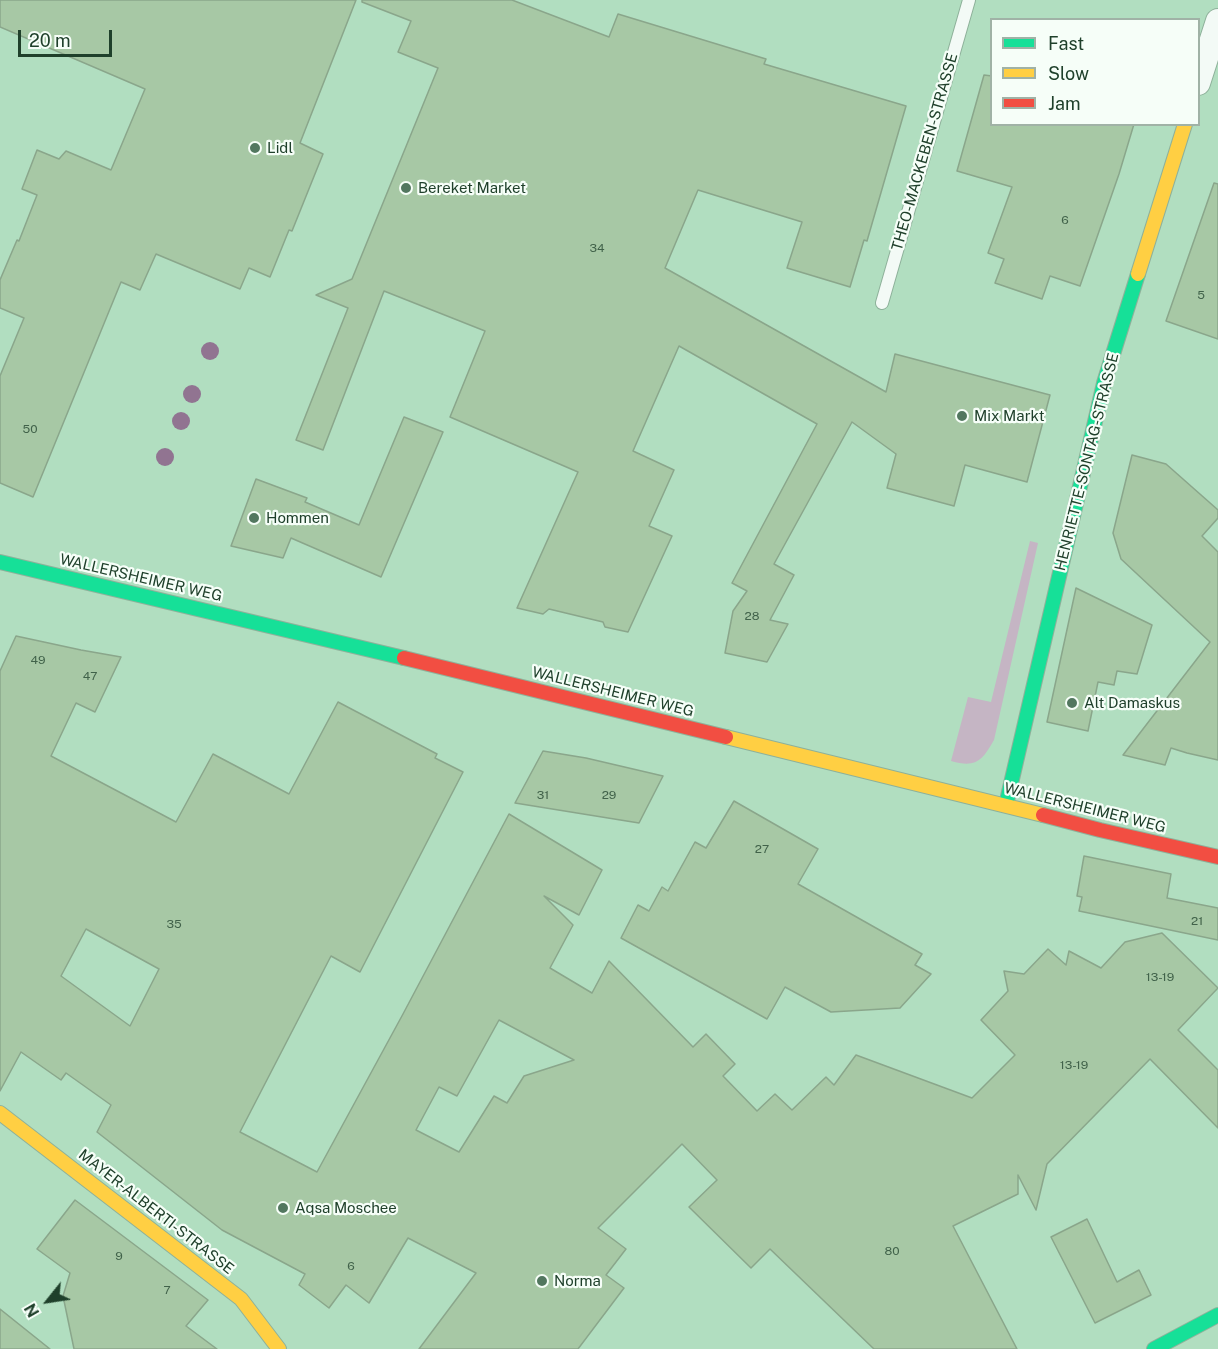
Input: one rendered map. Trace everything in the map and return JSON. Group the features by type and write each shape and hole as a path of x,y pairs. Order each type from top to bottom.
{"street":[{"path":"1200,77 1218,21"},
{"name":"HENRIETTE-SONTAG-STRASSE","path":"1006,805 1104,383 1184,126"},
{"name":"WALLERSHEIMER WEG","path":"0,562 1218,857"},
{"name":"MAYER-ALBERTI-STRASSE","path":"0,1113 241,1299 279,1349"},
{"path":"1154,1349 1218,1315"}],"lane":[{"name":"THEO-MACKEBEN-STRASSE","path":"882,303 969,0"}],"shaded area":[{"path":"1030,541 1038,543 994,740 982,758 977,761 967,764 951,761 968,697 991,702"}],"building":[{"path":"0,0 356,0 300,143 323,154 292,231 289,230 270,277 249,268 240,289 156,254 140,290 121,282 33,497 0,483 0,376 24,318 0,308 0,280 17,240 19,241 37,195 22,189 37,150 59,159 66,151 111,170 145,89 0,27"},
{"path":"362,0 512,0 609,37 618,14 766,59 764,64 906,106 867,241 864,240 850,287 787,268 802,222 698,190 665,268 886,392 895,354 1050,395 1027,482 965,465 954,506 887,488 896,454 852,422 774,564 794,575 770,620 788,624 767,662 725,653 733,611 747,591 732,583 817,424 679,346 633,451 674,470 649,526 672,536 628,632 605,627 603,622 549,609 543,614 517,608 578,472 450,417 485,331 384,291 323,450 296,440 348,308 316,295 352,279 438,68 398,52 411,21 362,2"},
{"path":"984,75 990,76 990,126 1133,126 1080,286 1050,276 1042,299 995,283 1004,259 988,253 1012,187 957,171"},
{"path":"1214,183 1218,184 1218,339 1166,321"},
{"path":"404,417 443,432 381,577 291,538 283,558 231,546 256,479 307,498 305,502 359,525"},
{"path":"1132,455 1166,464 1218,510 1218,518 1202,536 1218,552 1218,760 1171,748 1165,765 1123,755 1210,642 1121,559 1113,533"},
{"path":"1076,588 1152,625 1137,674 1117,671 1114,685 1098,682 1088,731 1047,722"},
{"path":"16,636 121,657 95,712 76,703 51,756 176,822 213,754 289,794 338,702 437,754 435,758 463,772 360,972 331,956 240,1132 317,1172 509,814 602,870 579,915 544,896 573,925 550,968 592,993 609,961 693,1047 706,1034 735,1064 723,1076 757,1111 775,1094 792,1110 826,1077 834,1085 856,1055 972,1098 1015,1055 981,1020 1008,991 1004,971 1024,974 1048,949 1066,965 1069,951 1101,968 1125,942 1162,933 1218,988 1178,1030 1218,1070 1218,1128 1150,1059 1047,1164 1036,1210 1018,1175 1018,1194 953,1226 1017,1349 874,1349 770,1249 751,1268 689,1207 717,1180 682,1144 598,1228 626,1249 606,1275 624,1288 578,1349 419,1349 476,1273 408,1238 369,1303 346,1285 329,1308 299,1285 305,1274 222,1230 97,1132 111,1105 66,1073 61,1080 21,1052 0,1091 0,671","holes":["86,929 159,969 130,1026 61,976","499,1020 574,1060 524,1076 507,1103 494,1096 459,1152 416,1130 439,1087 457,1096"]},
{"path":"543,751 586,758 663,776 639,823 515,803"},
{"path":"734,801 818,849 798,884 922,954 915,965 931,974 900,1008 831,1012 785,987 767,1019 621,938 638,905 649,911 662,887 668,891 695,842 706,848"},
{"path":"1084,856 1171,874 1167,898 1218,908 1218,940 1079,911 1082,897 1077,896"},
{"path":"75,1200 208,1300 186,1326 217,1349 74,1349 63,1296 70,1273 37,1249"},
{"path":"1087,1219 1117,1282 1139,1270 1151,1295 1095,1323 1051,1237"},
{"path":"0,1309 50,1349 0,1349"}],"traffic: fast":[{"path":"1006,805 1104,383 1138,274"},
{"path":"0,562 404,658"},
{"path":"1154,1349 1218,1315"}],"traffic: slow":[{"path":"1138,274 1184,126"},
{"path":"726,737 1043,815"},
{"path":"0,1113 241,1299 279,1349"}],"traffic: jam":[{"path":"404,658 726,737"},
{"path":"1043,815 1218,857"}],"place":[{"name":"Lidl","path":"255,148"},
{"name":"Bereket Market","path":"406,188"},
{"name":"Mix Markt","path":"962,416"},
{"name":"Hommen","path":"254,518"},
{"name":"Alt Damaskus","path":"1072,703"},
{"name":"Aqsa Moschee","path":"283,1208"},
{"name":"Norma","path":"542,1281"}]}
